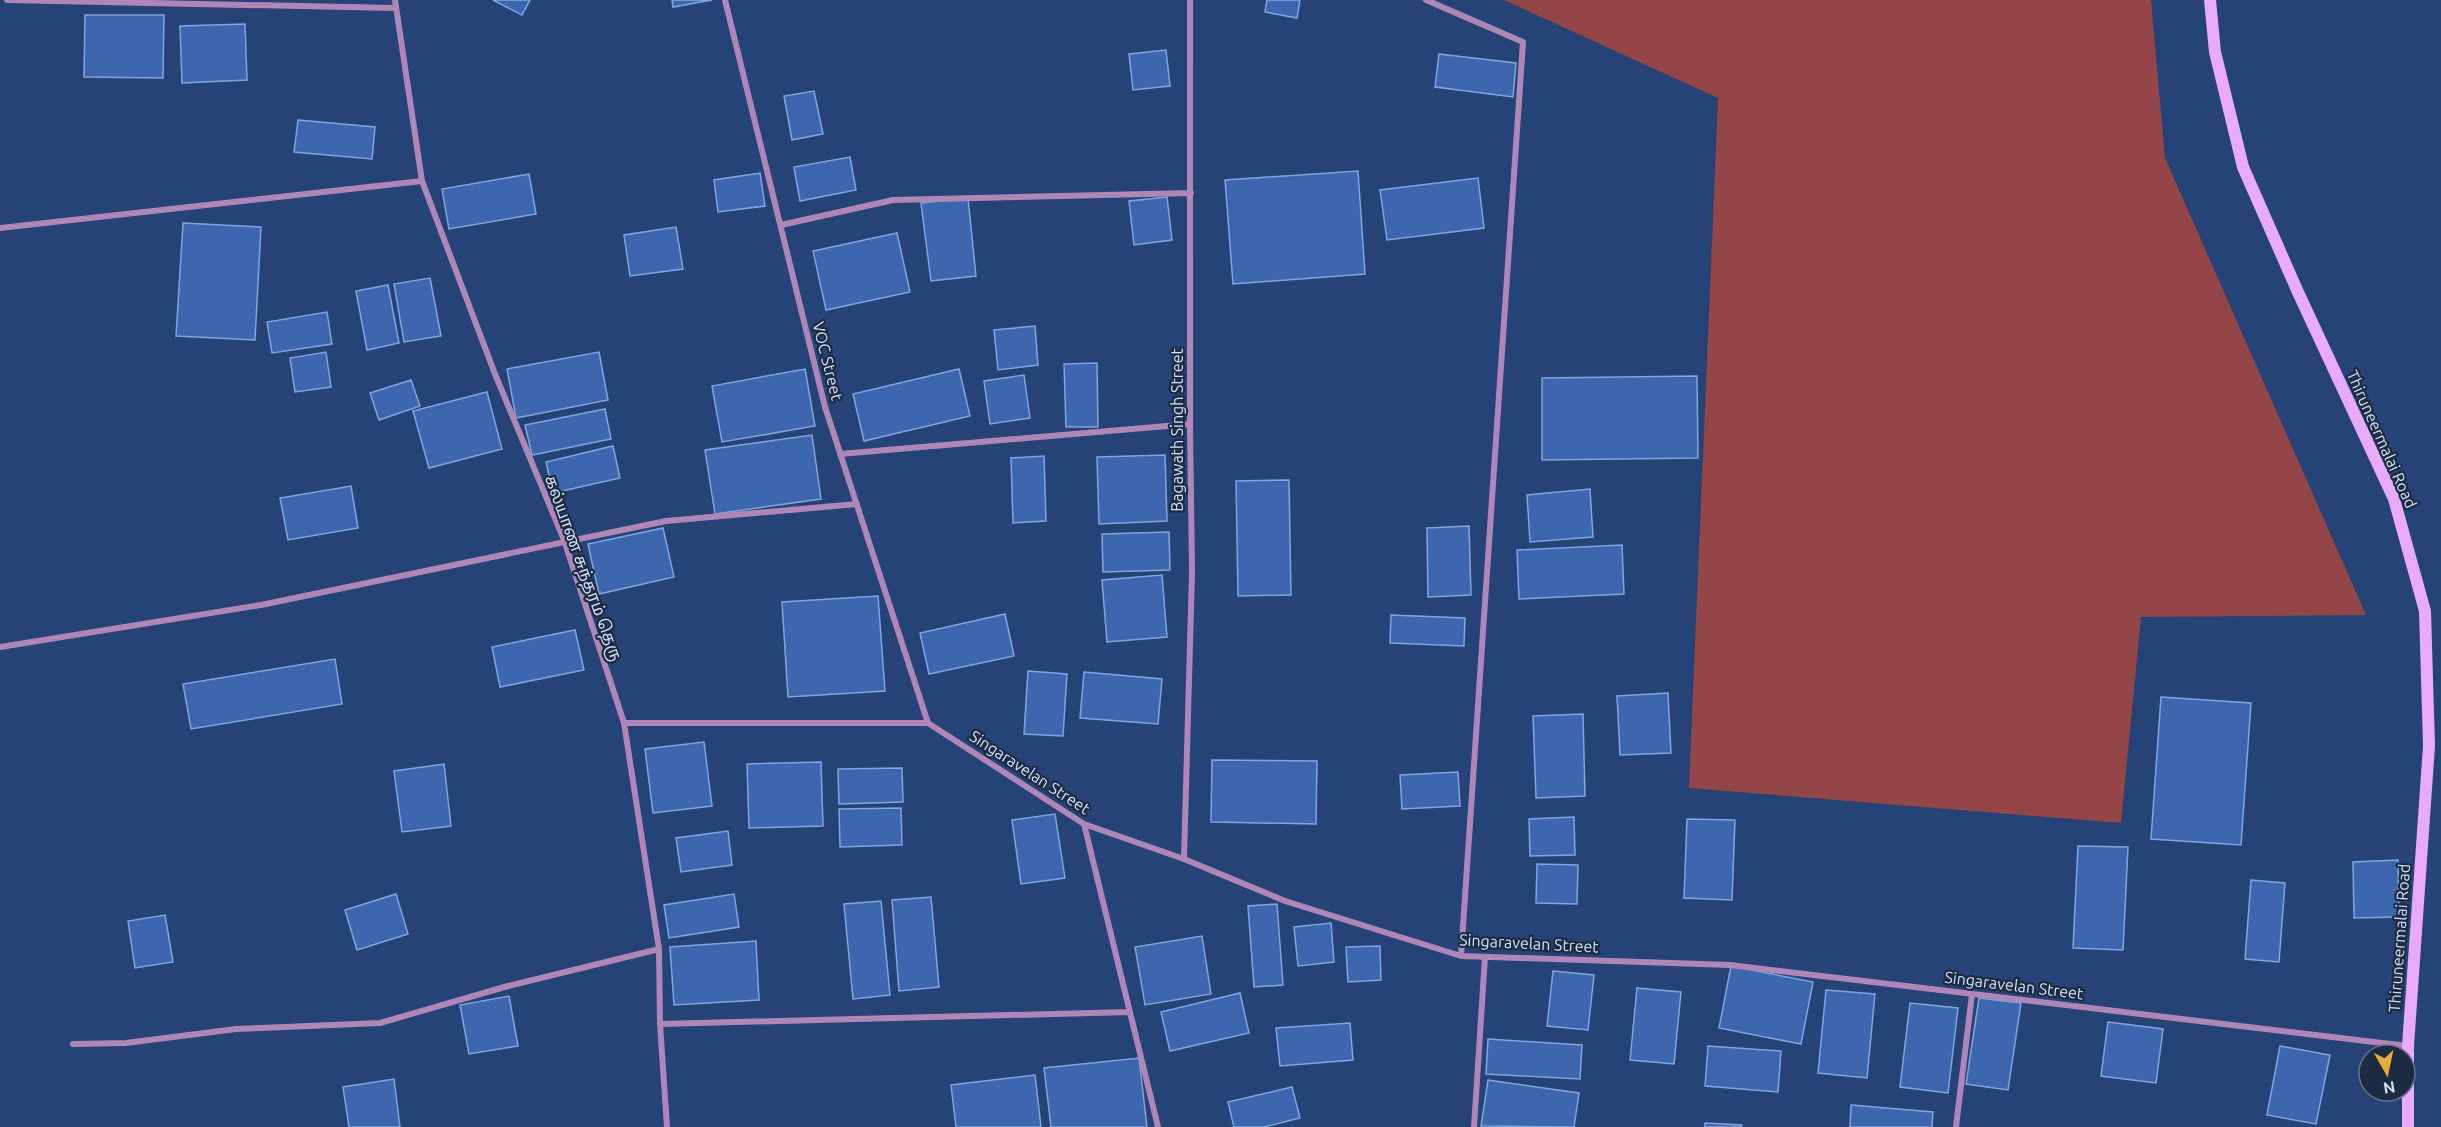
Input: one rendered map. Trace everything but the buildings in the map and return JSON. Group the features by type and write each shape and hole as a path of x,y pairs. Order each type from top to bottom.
{"street":[{"path":"8,0 395,8"},
{"name":"கல்யாண சுந்தரம் தெரு","path":"395,0 422,181 495,374 564,540 624,723 659,949 660,1024 667,1127"},
{"name":"VOC Street","path":"725,0 825,407 928,723"},
{"name":"Bagawath Singh Street","path":"1184,859 1192,572 1190,0"},
{"path":"1426,0 1523,42 1461,956"},
{"name":"Thiruneermalai Road","path":"2210,0 2215,52 2243,167 2394,499 2425,611 2428,746 2408,1043"},
{"path":"0,228 422,181"},
{"path":"781,225 893,200 1191,193"},
{"path":"840,454 1190,424"},
{"path":"0,647 261,605 564,540 666,521 857,504"},
{"path":"624,723 928,723"},
{"name":"Singaravelan Street","path":"928,723 1084,824 1184,859 1285,901 1461,956 1730,965 2383,1043"},
{"path":"1084,824 1158,1127"},
{"path":"73,1044 126,1043 236,1029 380,1023 508,986 659,949"},
{"path":"1474,1127 1485,957"},
{"path":"1956,1127 1972,994"},
{"path":"660,1024 1130,1012"},
{"name":"Thiruneermalai Road","path":"2408,1103 2408,1127"}],"shaded area":[{"path":"1504,0 2151,0 2165,158 2366,615 2141,617 2121,823 1689,788 1718,98"}]}
